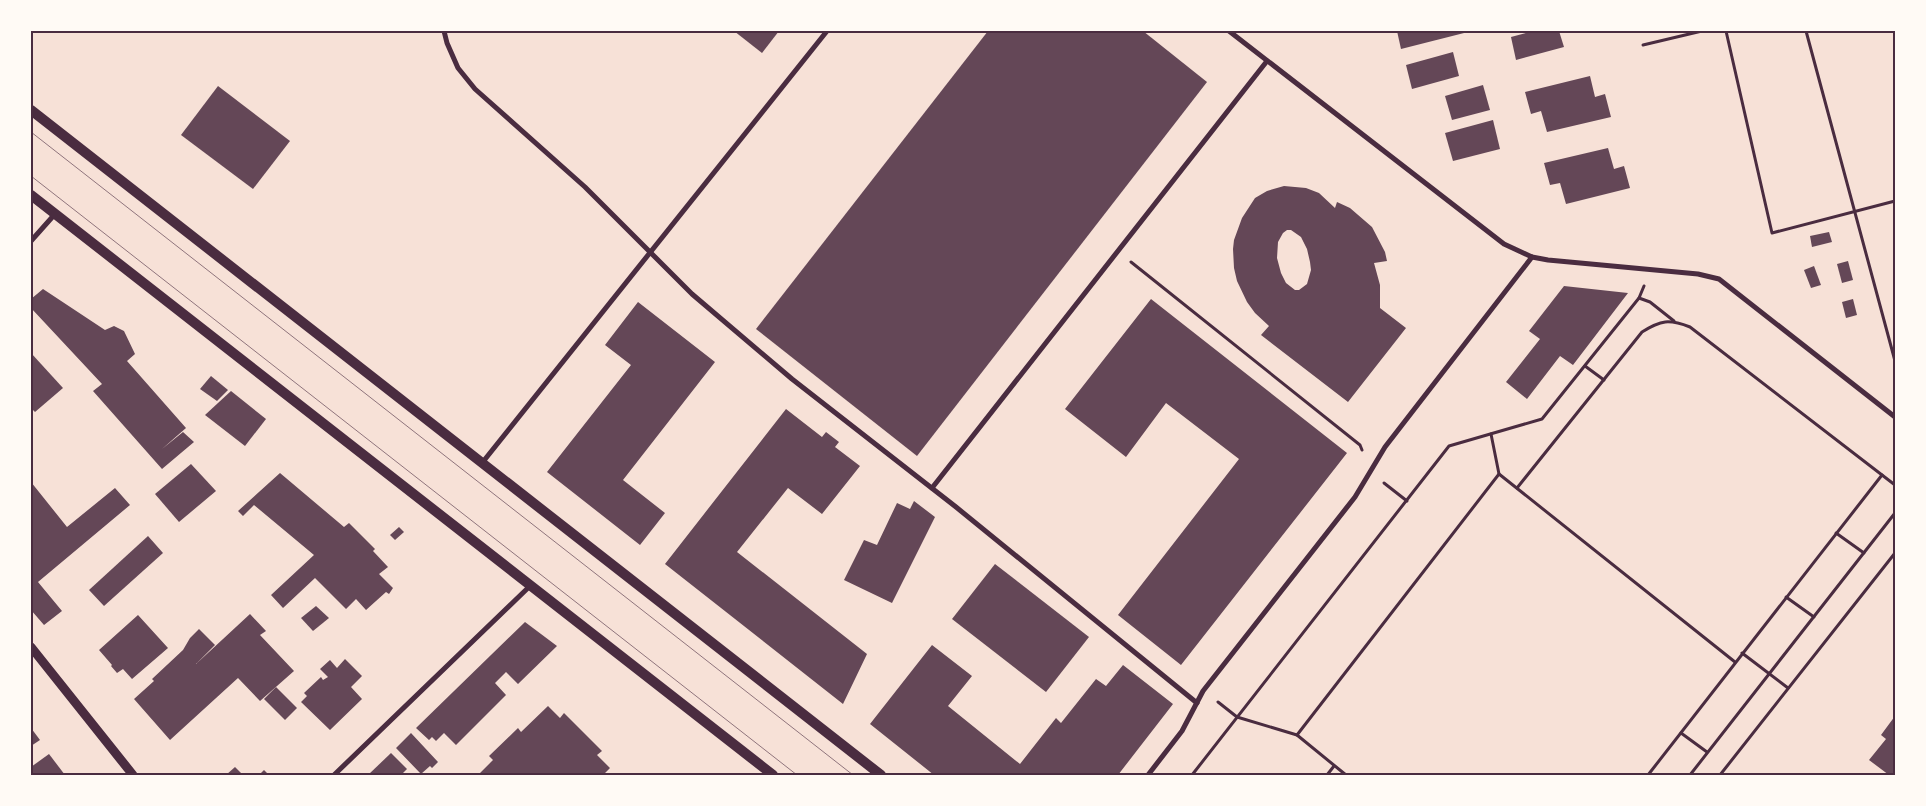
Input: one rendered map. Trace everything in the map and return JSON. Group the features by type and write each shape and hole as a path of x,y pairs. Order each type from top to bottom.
{"main road":[{"path":"31,110 881,775"},
{"path":"31,195 773,775"}],"street":[{"path":"444,31 458,68 475,89 585,187 692,294 785,373 932,488 1197,703"},
{"path":"482,464 828,31"},
{"path":"1229,31 1485,231 1508,246 1532,257 1548,260 1708,275 1719,279 1895,417"},
{"path":"932,488 1267,61"},
{"path":"31,241 55,214"},
{"path":"1148,775 1182,731 1204,691 1355,497 1385,447 1532,257"},
{"path":"334,775 531,585"},
{"path":"31,647 133,775"}],"path":[{"path":"1643,44 1702,31"},
{"path":"1726,31 1772,233 1895,201"},
{"path":"1806,31 1895,361"},
{"path":"1118,251 1360,445 1370,472 1407,501"},
{"path":"1192,775 1449,446 1542,419 1639,298 1652,270"},
{"path":"1639,298 1650,302 1674,321 1690,326 1895,485"},
{"path":"1517,488 1642,332 1655,324 1674,321"},
{"path":"1585,366 1604,380"},
{"path":"1491,434 1500,474 1735,662"},
{"path":"1297,735 1500,474"},
{"path":"1648,775 1882,474"},
{"path":"1690,775 1895,513"},
{"path":"1836,533 1864,553"},
{"path":"1720,775 1895,553"},
{"path":"1786,597 1814,617"},
{"path":"1742,653 1788,688"},
{"path":"1204,691 1237,717 1297,735 1346,775"},
{"path":"1681,732 1707,752"},
{"path":"1327,775 1334,766"}],"building":[{"path":"734,31 779,31 762,53"},
{"path":"988,31 1143,31 1207,82 917,456 756,329"},
{"path":"1397,31 1468,31 1468,32 1401,49"},
{"path":"1533,31 1559,31 1564,47 1516,60 1511,37"},
{"path":"1453,52 1459,76 1412,89 1406,65"},
{"path":"1590,76 1595,97 1605,94 1611,117 1547,132 1541,111 1531,114 1525,92"},
{"path":"1483,85 1490,110 1452,120 1445,96"},
{"path":"218,86 290,141 253,189 181,135"},
{"path":"1493,120 1500,149 1453,161 1445,133"},
{"path":"1608,148 1614,169 1624,166 1630,188 1566,204 1560,183 1550,185 1544,163"},
{"path":"1284,186 1306,188 1319,193 1335,208 1337,202 1350,208 1372,227 1385,252 1387,261 1374,263 1380,285 1380,308 1406,328 1348,402 1261,335 1269,326 1255,313 1247,302 1237,281 1234,268 1234,240 1242,218 1255,198 1267,191","holes":["1291,230 1301,237 1307,249 1310,262 1311,270 1307,284 1299,290 1295,290 1286,283 1277,258 1278,242 1283,233"]},
{"path":"1829,232 1832,242 1812,247 1810,236"},
{"path":"1848,261 1853,280 1842,283 1837,264"},
{"path":"1814,266 1821,285 1811,288 1804,270"},
{"path":"1564,286 1628,293 1573,365 1560,356 1527,399 1506,382 1540,339 1529,331"},
{"path":"43,289 105,330 114,326 124,331 135,354 127,361 186,428 162,449 183,432 194,442 162,469 93,391 102,384 31,308 31,299"},
{"path":"1151,299 1347,453 1181,665 1118,615 1239,459 1166,403 1126,457 1065,409"},
{"path":"1853,299 1857,315 1846,318 1842,302"},
{"path":"638,302 715,362 623,480 665,513 640,545 547,472 631,365 605,345"},
{"path":"31,353 63,388 35,412 31,408"},
{"path":"211,376 228,390 217,401 200,389"},
{"path":"231,391 266,419 245,446 205,415"},
{"path":"786,409 822,437 826,432 839,442 835,447 860,466 822,514 788,488 737,552 867,654 843,704 665,564"},
{"path":"191,464 216,491 179,522 155,494"},
{"path":"280,473 344,527 349,523 375,549 373,551 388,567 379,574 393,588 389,594 386,592 366,610 356,599 346,609 315,578 283,608 271,595 314,555 254,505 243,516 238,511"},
{"path":"31,482 67,527 115,488 130,505 38,582 62,611 44,625 31,610"},
{"path":"914,501 935,517 892,603 844,580 864,540 877,545 897,503 910,509"},
{"path":"399,527 404,532 395,540 390,535"},
{"path":"148,536 163,553 104,606 89,590"},
{"path":"995,564 1089,637 1046,692 952,619"},
{"path":"316,606 329,618 313,631 301,618"},
{"path":"250,614 266,631 260,635 294,671 260,701 238,678 170,740 134,699 183,650 190,638 199,629 215,645 196,664"},
{"path":"138,615 168,648 132,679 123,669 117,673 99,650"},
{"path":"525,622 557,646 518,684 506,672 495,683 506,695 456,745 444,733 436,741 432,737 429,740 416,728"},
{"path":"932,645 972,676 948,706 1020,764 1056,718 1061,723 1096,679 1106,686 1123,665 1173,704 1118,775 934,775 870,724"},
{"path":"345,659 362,676 351,687 362,699 330,730 301,702 307,696 304,693 321,677 323,680 328,677 320,669 330,660 337,668"},
{"path":"276,687 297,708 285,720 264,699"},
{"path":"548,706 560,718 564,713 602,751 597,755 610,768 603,775 478,775 493,760 489,756 518,728 521,732"},
{"path":"1895,716 1895,775 1889,775 1869,760 1886,739 1881,735"},
{"path":"31,728 40,740 31,746"},
{"path":"411,733 438,762 421,774 396,748"},
{"path":"391,753 407,769 401,775 368,775"},
{"path":"49,754 65,775 31,775 31,767"},
{"path":"235,767 243,775 226,775"},
{"path":"264,770 269,775 259,775"}],"tram line":[{"path":"31,132 853,775"},
{"path":"31,176 797,775"}]}
